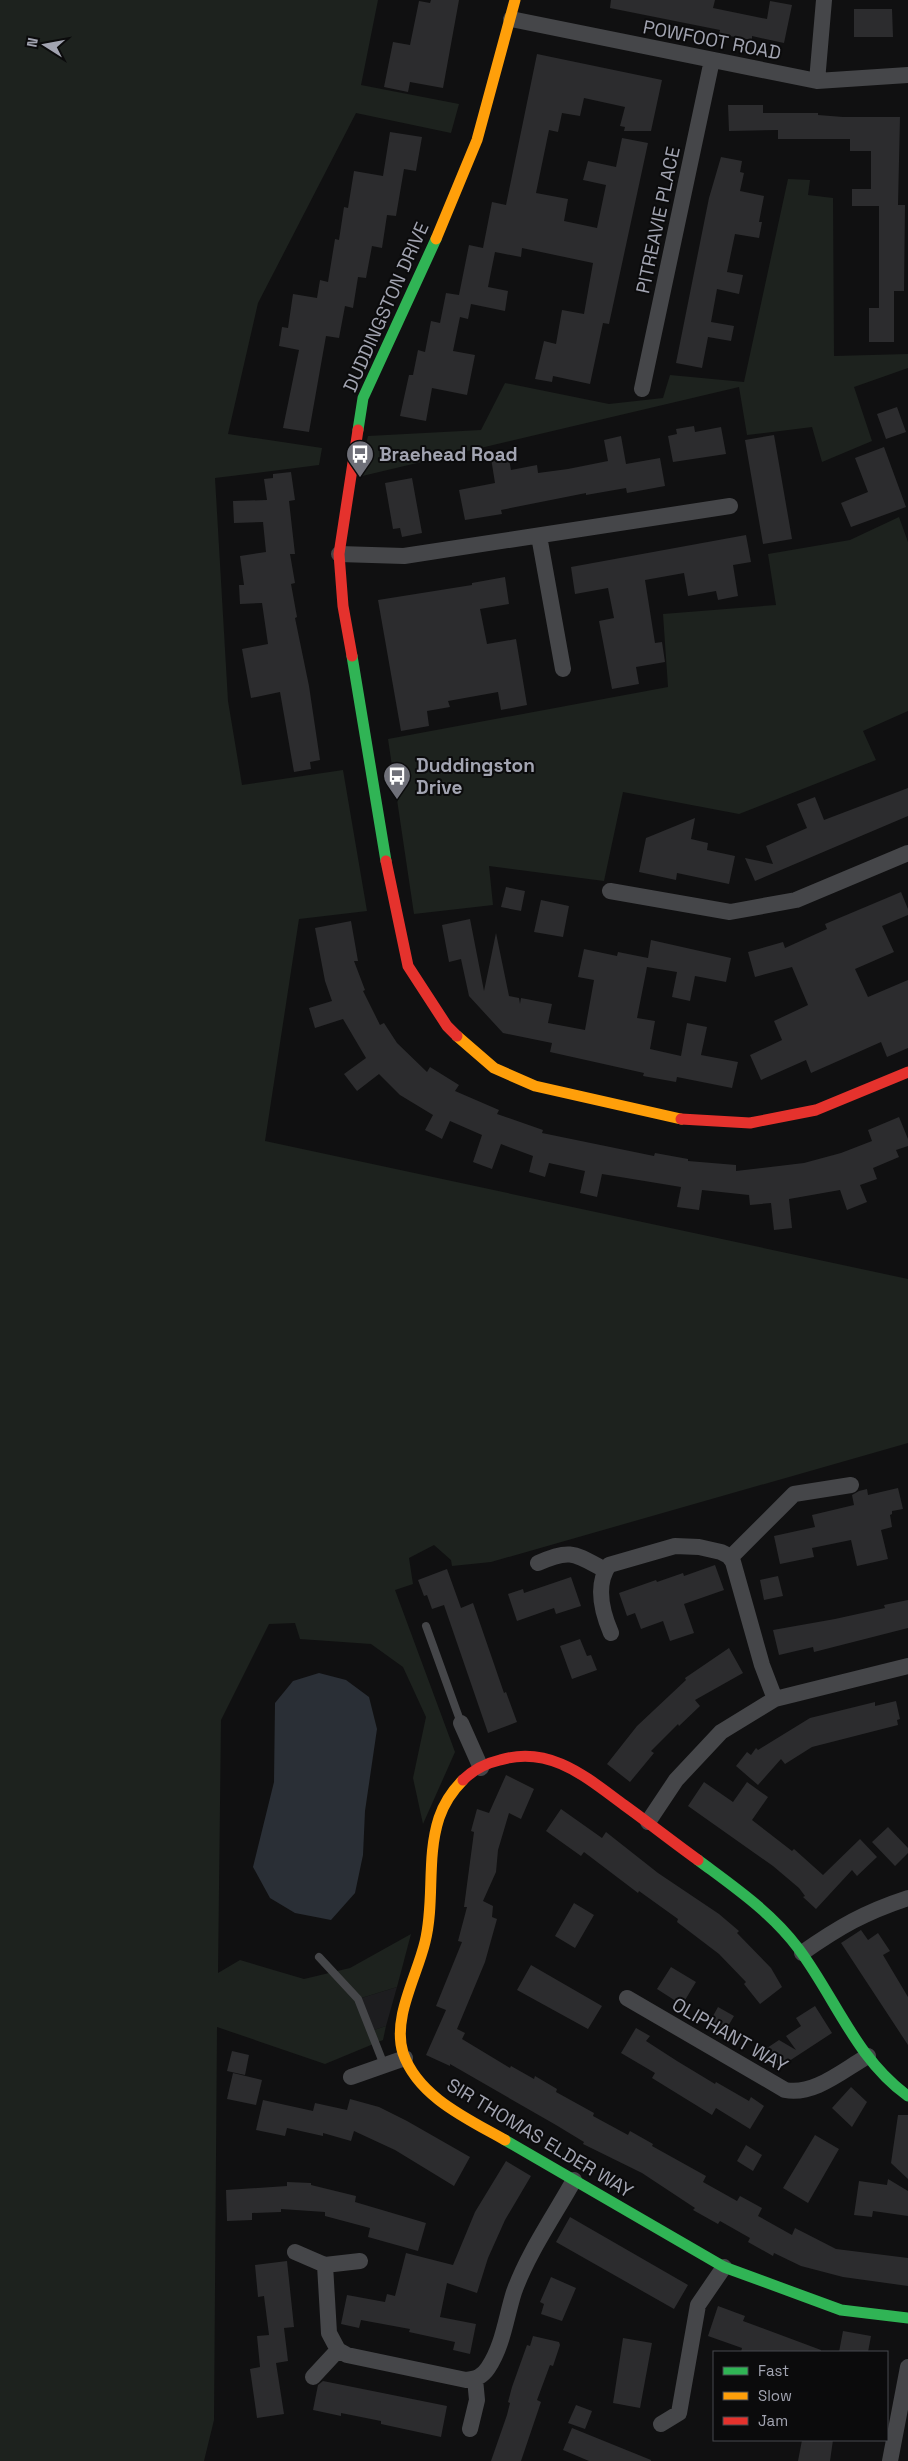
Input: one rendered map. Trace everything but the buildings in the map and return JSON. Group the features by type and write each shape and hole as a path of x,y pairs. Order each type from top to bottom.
{"street":[{"name":"DUDDINGSTON DRIVE","path":"515,0 477,140 431,250 363,398 339,554 343,606 390,885 408,966 447,1026 472,1052 494,1068 535,1086 691,1121 750,1123 816,1110 908,1072"},
{"path":"817,81 824,0"},
{"name":"POWFOOT ROAD","path":"511,19 817,81 908,75"},
{"name":"PITREAVIE PLACE","path":"642,388 712,60"},
{"path":"339,554 404,556 730,506"},
{"path":"539,536 563,669"},
{"path":"610,891 730,912 796,900 908,852"},
{"path":"730,1558 798,1492 851,1485"},
{"path":"610,1632 602,1607 602,1578 608,1565 675,1546 704,1548 721,1552 730,1558 737,1575 762,1665 775,1699"},
{"path":"538,1563 557,1554 570,1554 605,1570"},
{"path":"648,1822 676,1780 721,1732 775,1699 908,1666"},
{"path":"461,1723 481,1768"},
{"name":"SIR THOMAS ELDER WAY","path":"908,2096 898,2091 868,2056 802,1953 773,1918 648,1822 568,1766 556,1760 524,1755 504,1757 481,1768 456,1786 439,1816 432,1850 429,1924 400,2021 400,2036 405,2058 410,2069 431,2095 724,2267 841,2310 908,2318"},
{"path":"802,1953 836,1928 870,1910 908,1898"},
{"name":"OLIPHANT WAY","path":"627,1998 785,2090 798,2093 809,2090 868,2056"},
{"path":"351,2077 405,2058"},
{"path":"325,2265 329,2333 338,2350 347,2355 393,2366 466,2380 475,2379 482,2375 493,2360 514,2291 533,2252 574,2180"},
{"path":"294,2252 325,2265 360,2261"},
{"path":"661,2424 680,2413 698,2305 724,2267"},
{"path":"313,2377 338,2350"},
{"path":"890,2461 908,2367"},
{"path":"470,2429 477,2400 475,2379"}],"lane":[{"path":"426,1626 461,1723"},
{"path":"319,1957 358,1999 384,2065"}],"shaded area":[{"path":"0,0 378,0 361,85 459,104 451,133 356,113 258,303 228,434 322,448 319,465 215,478 228,701 242,785 343,770 367,911 299,919 265,1141 908,1279 908,1443 491,1562 452,1566 451,1560 434,1545 409,1558 413,1584 395,1590 455,1752 423,1824 413,1778 426,1717 403,1667 371,1644 300,1639 295,1623 269,1624 221,1720 218,1973 240,1960 304,1979 350,1968 411,1934 397,1987 358,1999 371,2031 386,2026 383,2040 325,2064 217,2027 214,2420 204,2461 0,2461"},
{"path":"788,179 810,180 808,195 833,198 834,356 908,354 908,368 854,387 872,441 822,462 812,427 747,435 739,387 358,477 368,436 481,430 505,383 609,404 663,398 670,375 744,382"},
{"path":"899,517 908,542 908,711 863,731 876,760 739,814 623,792 604,881 489,866 493,905 414,914 388,739 668,687 663,614 776,605 768,554 850,540"},
{"path":"319,1673 346,1680 369,1697 377,1729 365,1811 363,1855 355,1893 331,1920 295,1913 270,1898 253,1867 274,1782 275,1703 293,1681"},
{"path":"397,1987 386,2026 371,2031 358,1999"}],"traffic: fast":[{"path":"358,430 363,398 436,239"},
{"path":"352,656 386,861"},
{"path":"698,1860 764,1911 787,1935 811,1967 860,2046 890,2081 908,2096"},
{"path":"505,2140 724,2267 841,2310 908,2318"}],"traffic: slow":[{"path":"436,239 477,140 515,0"},
{"path":"457,1036 494,1068 535,1086 681,1119"},
{"path":"463,1780 446,1802 435,1833 431,1864 428,1927 403,2011 400,2040 410,2069 432,2094 460,2115 505,2140"}],"traffic: jam":[{"path":"352,656 343,606 339,554 358,430"},
{"path":"386,861 408,966 447,1026 457,1036"},
{"path":"681,1119 750,1123 816,1110 908,1072"},
{"path":"463,1780 480,1767 500,1760 518,1756 551,1760 566,1766 596,1784 698,1860"}],"place":[{"name":"Braehead Road","path":"360,478"},
{"name":"Duddingston Drive","path":"397,800"}]}
